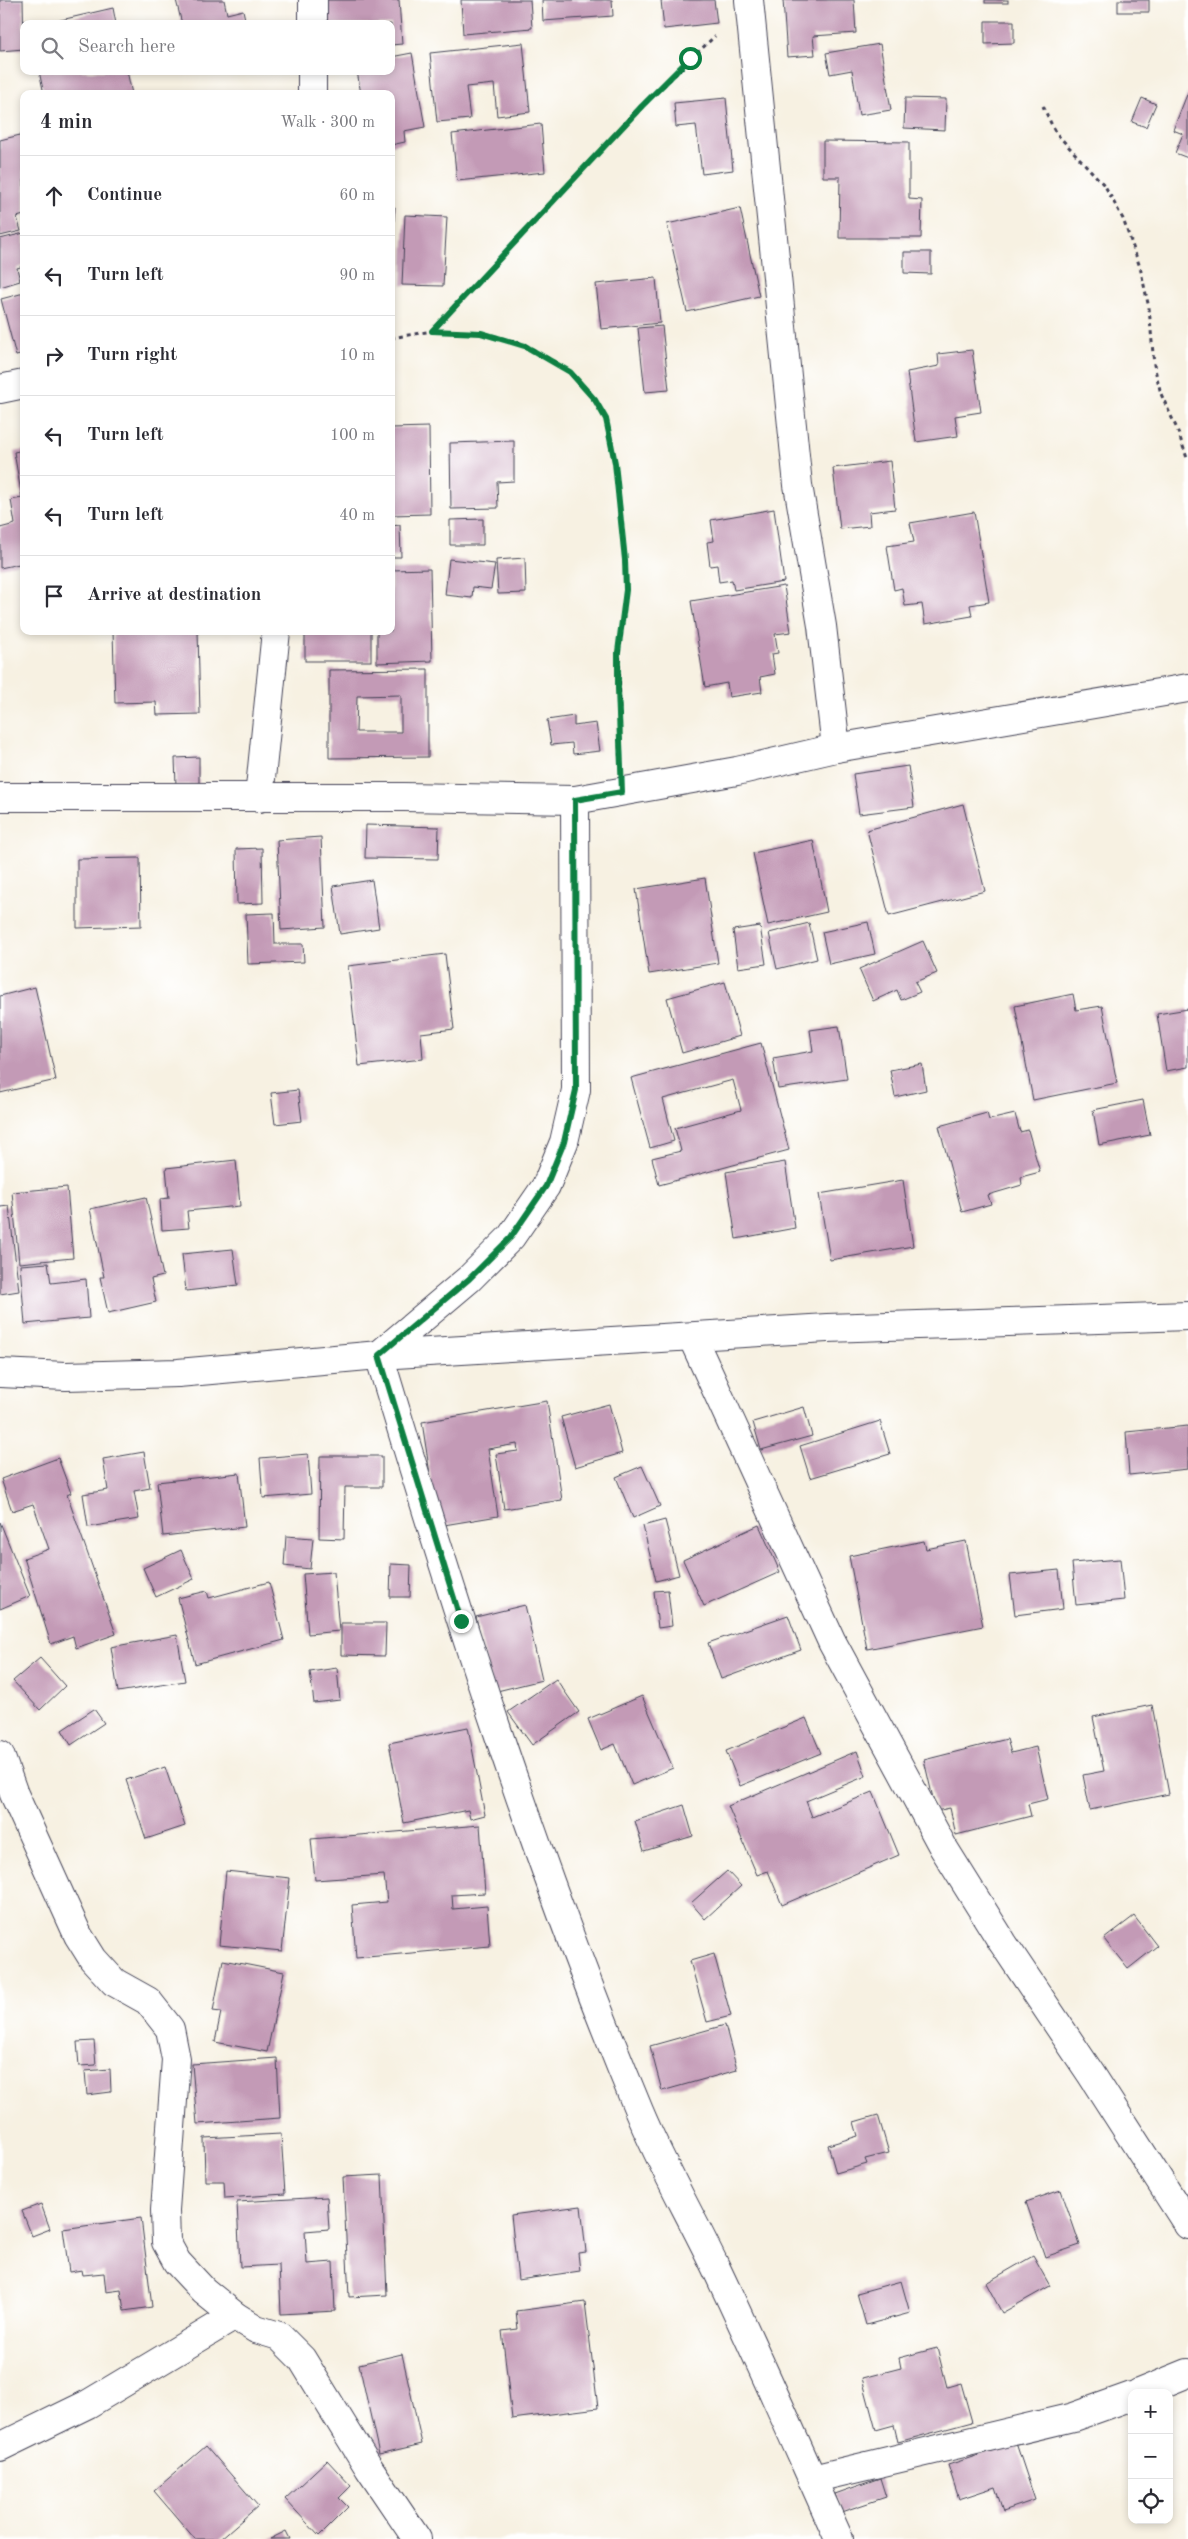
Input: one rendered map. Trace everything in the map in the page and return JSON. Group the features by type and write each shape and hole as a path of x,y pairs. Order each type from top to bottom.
{"street":[{"path":"313,0 313,20"},
{"path":"749,4 777,261 798,485 822,626 836,748"},
{"path":"312,75 312,90"},
{"path":"259,798 276,635"},
{"path":"0,797 404,797 575,800 736,771 836,748 1188,688"},
{"path":"379,1355 469,1279 511,1237 546,1186 564,1142 576,1090 574,970 575,800"},
{"path":"0,1373 66,1376 178,1373 379,1355 827,1328 1188,1316"},
{"path":"692,1337 832,1642 943,1847 1003,1943 1091,2074 1188,2226"},
{"path":"379,1355 461,1621 521,1801 577,1959 640,2115 718,2272 839,2539"},
{"path":"0,1755 14,1794 78,1935 93,1959 114,1982 148,2000 170,2028 176,2059 165,2210 166,2242 176,2262 204,2291 235,2316 256,2329 279,2336 302,2359 369,2468 417,2539"},
{"path":"0,2447 88,2404 235,2316"},
{"path":"1149,2389 1188,2373"},
{"path":"812,2479 1073,2417 1128,2397"}],"path":[{"path":"432,331 642,106 690,58 749,4"},
{"path":"1043,106 1055,132 1105,186 1123,220 1140,267 1149,308 1154,365 1161,394 1177,429 1188,461"},
{"path":"395,337 432,331 481,333 525,346 570,372 595,400 606,419 615,463 625,560 626,590 618,652 622,792"}],"building":[{"path":"0,0 23,0 23,20 20,20 20,49 0,51"},
{"path":"176,0 224,0 227,14 243,10 245,20 181,20"},
{"path":"324,0 399,0 402,44 395,45 395,20 325,20"},
{"path":"461,0 530,0 532,28 463,34"},
{"path":"542,0 612,0 613,16 543,21"},
{"path":"661,0 714,0 717,23 664,29"},
{"path":"783,0 854,0 856,33 813,36 815,55 787,57"},
{"path":"985,0 1008,0 1008,3 985,3"},
{"path":"1118,0 1149,0 1149,12 1118,12"},
{"path":"113,8 115,20 61,20"},
{"path":"985,21 1014,21 1014,43 985,44"},
{"path":"523,43 530,112 497,116 494,84 466,87 470,119 437,122 430,53"},
{"path":"880,44 891,110 859,115 852,70 830,74 826,53"},
{"path":"412,53 425,127 404,131 405,142 395,144 395,90 360,90 358,75 395,75 395,56"},
{"path":"40,75 128,75 131,90 43,90"},
{"path":"1188,92 1188,158 1175,153 1183,134 1173,130"},
{"path":"726,98 733,170 702,174 696,125 676,127 674,103"},
{"path":"905,98 946,99 945,130 904,128"},
{"path":"1142,98 1156,104 1146,127 1132,122"},
{"path":"541,124 545,172 457,181 452,134"},
{"path":"20,135 20,216 17,217 20,231 0,236 0,140"},
{"path":"823,141 909,142 909,199 922,200 921,238 839,238 840,177 823,177"},
{"path":"740,208 759,296 687,312 667,224"},
{"path":"405,215 447,217 443,286 402,285"},
{"path":"20,234 20,267 17,268 20,281 0,287 0,239"},
{"path":"904,252 931,252 931,274 904,273"},
{"path":"656,278 660,323 601,329 596,284"},
{"path":"20,294 20,355 16,356 1,299"},
{"path":"662,326 669,390 645,392 638,328"},
{"path":"972,350 981,412 955,416 958,436 916,442 907,372 939,366 938,354"},
{"path":"429,427 430,514 395,515 395,428"},
{"path":"514,441 514,481 497,482 498,508 451,509 450,443"},
{"path":"20,451 20,486 14,452"},
{"path":"890,461 895,509 869,512 870,526 840,529 833,468"},
{"path":"20,498 20,564 0,568 0,528 15,524 11,500"},
{"path":"774,509 784,582 734,590 732,580 719,582 717,565 710,566 707,542 714,541 711,520"},
{"path":"974,512 989,602 970,605 972,616 925,624 922,604 905,606 902,588 894,590 887,546 914,542 910,523"},
{"path":"483,519 483,545 450,545 450,520"},
{"path":"400,525 401,557 395,557 395,526"},
{"path":"525,558 526,593 498,594 496,560"},
{"path":"449,559 495,564 491,589 473,587 472,598 445,595"},
{"path":"430,569 432,661 377,663 377,635 395,635 395,570"},
{"path":"784,586 791,632 775,634 778,653 772,654 775,674 760,677 762,692 729,697 727,683 705,687 691,601"},
{"path":"113,635 198,635 200,714 157,715 156,702 115,703"},
{"path":"305,635 371,635 371,661 305,661"},
{"path":"428,669 428,757 329,758 329,670","holes":["401,695 401,732 356,732 357,696"]},
{"path":"574,716 574,726 596,723 600,751 573,754 572,743 551,745 547,720"},
{"path":"199,757 199,784 176,785 175,758"},
{"path":"908,766 914,807 859,814 853,774"},
{"path":"963,804 985,891 889,916 867,830"},
{"path":"366,825 439,827 438,859 365,858"},
{"path":"321,837 325,927 281,930 277,840"},
{"path":"813,840 827,912 768,925 753,853"},
{"path":"262,848 263,903 237,904 236,849"},
{"path":"140,858 141,926 77,928 77,859"},
{"path":"705,878 718,963 649,974 636,889"},
{"path":"372,880 379,928 340,934 333,886"},
{"path":"274,913 275,944 303,944 304,962 248,964 246,914"},
{"path":"868,922 875,954 829,964 822,932"},
{"path":"809,923 817,959 777,969 769,933"},
{"path":"760,926 766,964 738,968 733,930"},
{"path":"923,941 937,973 915,982 920,992 901,1000 897,990 873,1001 859,969"},
{"path":"445,954 454,1029 421,1033 423,1059 359,1066 348,966"},
{"path":"725,982 740,1036 682,1053 667,998"},
{"path":"35,987 56,1080 0,1093 0,996"},
{"path":"1073,994 1076,1010 1102,1006 1117,1083 1033,1100 1015,1006"},
{"path":"1188,1009 1188,1067 1166,1071 1157,1014"},
{"path":"839,1026 847,1079 778,1089 773,1058 813,1051 810,1030"},
{"path":"761,1043 789,1150 659,1185 652,1158 681,1151 675,1128 741,1110 733,1080 663,1099 674,1141 650,1148 631,1078"},
{"path":"922,1064 926,1090 895,1097 890,1070"},
{"path":"298,1090 302,1121 275,1124 271,1093"},
{"path":"1143,1100 1150,1135 1099,1145 1093,1110"},
{"path":"987,1113 989,1120 1015,1114 1020,1132 1028,1130 1040,1172 1021,1177 1022,1185 988,1195 991,1204 962,1212 939,1126"},
{"path":"236,1160 240,1206 187,1211 189,1228 162,1230 160,1199 169,1198 166,1168"},
{"path":"785,1162 795,1228 736,1239 726,1172"},
{"path":"903,1180 913,1246 830,1260 819,1194"},
{"path":"67,1187 73,1258 19,1263 12,1192"},
{"path":"146,1197 163,1276 151,1279 156,1302 108,1313 100,1277 104,1277 90,1209"},
{"path":"9,1206 19,1291 0,1294 0,1207"},
{"path":"233,1249 238,1285 186,1291 182,1254"},
{"path":"48,1263 51,1283 86,1279 89,1318 25,1324 20,1265"},
{"path":"547,1401 562,1500 504,1509 496,1454 518,1451 517,1444 488,1449 498,1516 438,1526 422,1422"},
{"path":"609,1404 622,1453 575,1467 561,1417"},
{"path":"804,1407 812,1436 761,1450 753,1422"},
{"path":"880,1421 890,1454 810,1478 800,1446"},
{"path":"1188,1426 1188,1469 1129,1475 1126,1432"},
{"path":"144,1452 150,1488 134,1491 139,1519 88,1527 83,1494 108,1490 103,1459"},
{"path":"308,1454 311,1494 263,1498 260,1458"},
{"path":"320,1456 382,1456 382,1487 345,1487 344,1539 319,1538"},
{"path":"58,1458 71,1493 67,1495 116,1634 76,1648 73,1636 51,1644 24,1558 49,1549 33,1504 12,1511 1,1479"},
{"path":"642,1466 660,1506 633,1518 616,1477"},
{"path":"239,1473 245,1527 163,1536 157,1482"},
{"path":"665,1520 679,1575 656,1581 643,1526"},
{"path":"0,1522 30,1596 0,1609"},
{"path":"759,1525 780,1572 704,1606 683,1560"},
{"path":"286,1536 313,1538 310,1569 284,1566"},
{"path":"924,1541 926,1549 966,1541 983,1626 867,1649 849,1556"},
{"path":"181,1550 194,1579 156,1597 143,1568"},
{"path":"1120,1559 1124,1600 1076,1605 1072,1563"},
{"path":"391,1564 411,1565 410,1597 390,1597"},
{"path":"1059,1570 1063,1609 1015,1615 1010,1575"},
{"path":"334,1572 339,1631 308,1634 303,1574"},
{"path":"269,1582 284,1640 195,1664 178,1598 207,1591 209,1598"},
{"path":"668,1590 672,1626 658,1628 654,1591"},
{"path":"525,1605 542,1680 493,1692 476,1617"},
{"path":"788,1615 801,1650 721,1679 708,1643"},
{"path":"341,1623 386,1623 385,1656 341,1655"},
{"path":"177,1635 185,1681 118,1692 111,1647"},
{"path":"40,1658 65,1686 40,1710 13,1681"},
{"path":"337,1668 340,1700 314,1703 310,1672"},
{"path":"556,1679 579,1712 532,1745 508,1712"},
{"path":"642,1696 673,1768 632,1785 615,1744 601,1750 588,1719"},
{"path":"1152,1705 1169,1794 1090,1810 1083,1775 1104,1771 1093,1717"},
{"path":"94,1709 104,1723 71,1745 62,1730"},
{"path":"806,1718 821,1753 740,1786 726,1751"},
{"path":"468,1727 485,1815 470,1819 468,1810 404,1823 389,1743"},
{"path":"1007,1739 1011,1753 1036,1747 1048,1799 1028,1804 1031,1816 956,1835 950,1808 936,1811 924,1760"},
{"path":"857,1751 866,1776 806,1801 812,1817 873,1792 899,1855 782,1905 768,1871 757,1875 728,1806"},
{"path":"165,1767 185,1826 146,1839 126,1780"},
{"path":"684,1805 693,1836 644,1851 635,1821"},
{"path":"480,1825 485,1893 452,1895 453,1909 487,1906 490,1946 356,1958 352,1905 387,1902 384,1875 315,1880 311,1839"},
{"path":"226,1871 290,1878 282,1951 219,1945"},
{"path":"727,1871 741,1886 705,1919 691,1903"},
{"path":"1134,1916 1157,1946 1128,1969 1104,1939"},
{"path":"714,1954 731,2016 707,2022 690,1961"},
{"path":"223,1960 284,1972 267,2052 215,2042 221,2012 213,2011"},
{"path":"725,2025 737,2070 662,2091 650,2046"},
{"path":"94,2041 96,2065 79,2066 77,2042"},
{"path":"277,2058 280,2118 197,2124 192,2064"},
{"path":"110,2069 111,2092 87,2095 85,2071"},
{"path":"878,2115 889,2153 865,2159 867,2164 836,2173 828,2145 858,2136 854,2122"},
{"path":"281,2134 285,2194 225,2198 224,2181 205,2181 204,2138"},
{"path":"382,2175 387,2295 349,2297 343,2177"},
{"path":"1061,2190 1080,2245 1045,2257 1026,2202"},
{"path":"327,2197 329,2229 305,2231 307,2264 333,2262 335,2311 281,2314 279,2265 240,2267 237,2202"},
{"path":"41,2204 50,2229 32,2236 22,2211"},
{"path":"581,2206 586,2252 578,2253 580,2271 518,2280 511,2215"},
{"path":"141,2218 152,2307 124,2311 121,2290 106,2292 104,2273 83,2275 82,2270 69,2272 63,2229"},
{"path":"1033,2256 1050,2286 1002,2313 986,2283"},
{"path":"901,2281 910,2313 866,2325 857,2293"},
{"path":"585,2302 598,2408 512,2419 502,2331 518,2329 516,2311"},
{"path":"937,2348 947,2387 961,2383 972,2422 898,2442 894,2425 876,2430 862,2378 901,2368 899,2358"},
{"path":"402,2354 422,2444 379,2454 359,2364"},
{"path":"1016,2443 1035,2500 1003,2511 995,2487 959,2499 948,2465"},
{"path":"206,2446 258,2506 220,2539 195,2539 154,2491"},
{"path":"327,2460 351,2486 339,2498 348,2507 319,2536 285,2499"},
{"path":"880,2478 886,2497 841,2512 835,2494"},
{"path":"286,2531 290,2539 270,2539"}],"route":[{"path":"461,1621 379,1355 469,1279 511,1237 546,1186 564,1142 576,1090 573,901 575,800 622,792 618,652 626,590 625,560 615,463 606,419 595,400 570,372 525,346 481,333 432,331 642,106 690,58"}]}
